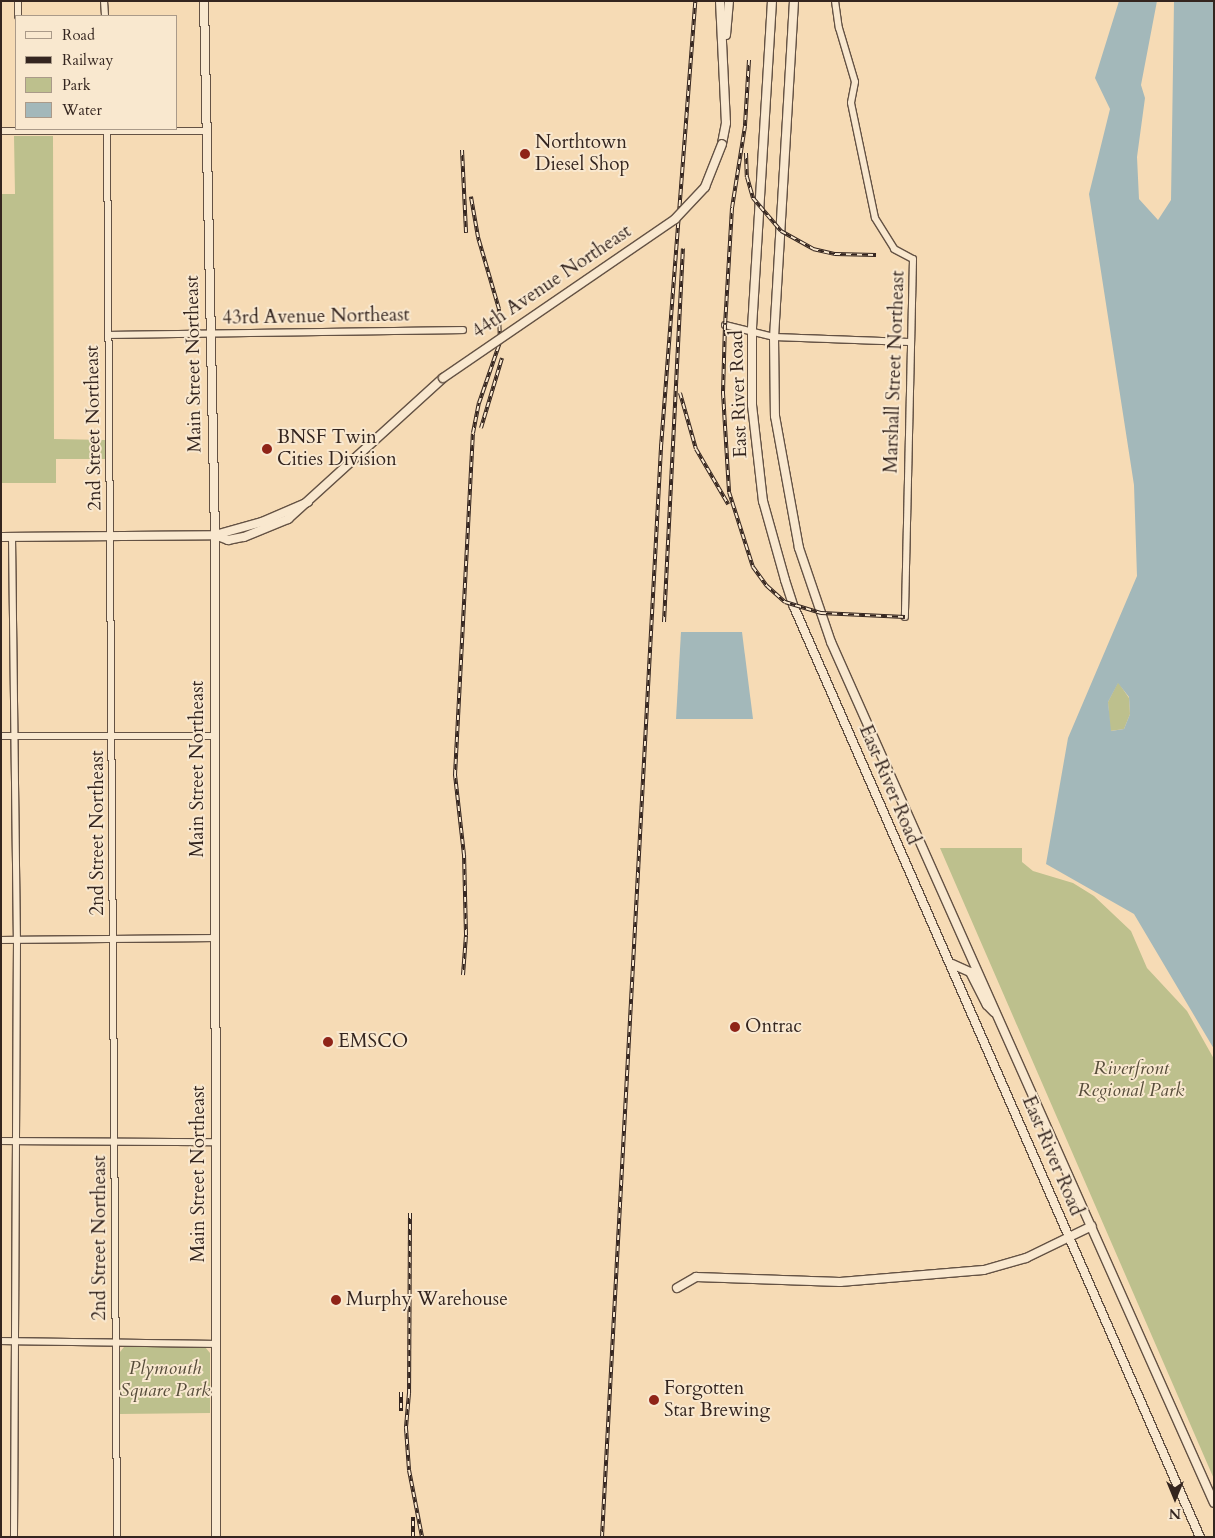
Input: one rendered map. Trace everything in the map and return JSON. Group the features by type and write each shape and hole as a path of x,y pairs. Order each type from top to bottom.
{"street":[{"path":"18,1 18,15"},
{"path":"104,1 105,15"},
{"name":"Main Street Northeast","path":"204,1 215,535 213,736 216,1537"},
{"path":"720,1 724,44"},
{"path":"724,44 729,1"},
{"name":"East River Road","path":"772,1 752,331 754,439 763,501 785,580 922,903 952,964 1200,1537"},
{"name":"East River Road","path":"794,1 774,338 775,416 799,548 831,642 1214,1503"},
{"name":"Marshall Street Northeast","path":"836,1 839,28 855,82 851,103 876,218 894,250 913,259 909,342 905,617"},
{"name":"44th Avenue Northeast","path":"1,537 215,535 262,522 308,502 443,378 676,219 705,187 722,144 726,123 724,44"},
{"name":"2nd Street Northeast","path":"107,130 117,1537"},
{"path":"1,131 206,131"},
{"path":"725,324 774,338 909,342"},
{"name":"43rd Avenue Northeast","path":"109,335 463,330"},
{"path":"12,537 17,940 14,1537"},
{"path":"1,736 213,736"},
{"path":"1,940 214,938"},
{"path":"952,964 970,972 987,1005 997,1015"},
{"path":"1,1141 215,1142"},
{"path":"677,1288 696,1277 840,1282 984,1270 1026,1258 1092,1226"},
{"path":"1,1341 116,1341 216,1344"}],"green space":[{"path":"14,136 53,136 54,439 106,440 107,459 56,459 56,483 1,483 1,194 15,194"},
{"path":"1118,682 1129,698 1130,714 1124,729 1110,731 1108,702"},
{"name":"Riverfront Regional Park","path":"940,848 1022,848 1022,862 1033,871 1073,883 1094,896 1131,931 1147,968 1187,1011 1214,1059 1214,1479"},
{"name":"Plymouth Square Park","path":"124,1347 205,1347 210,1353 210,1413 120,1414 120,1352"}],"water":[{"path":"1119,1 1157,1 1141,85 1145,98 1137,157 1139,199 1158,220 1171,200 1174,1 1214,1 1214,1049 1134,914 1046,864 1068,738 1137,576 1134,485 1089,194 1110,109 1095,78","holes":["1118,683 1129,697 1130,714 1124,729 1111,731 1108,702"]},
{"path":"681,632 742,632 753,719 676,719"}],"railway":[{"path":"602,1537 661,447 695,1"},
{"path":"749,60 745,126 732,208 725,325 723,393 729,492 753,567 767,586 785,602 821,613 905,617"},
{"path":"462,150 466,233"},
{"path":"746,153 747,177 753,198 781,231 813,249 835,254 876,255"},
{"path":"463,975 466,935 464,855 455,775 473,433 479,403 500,342 499,309 478,237 471,197"},
{"path":"664,622 683,248"},
{"path":"481,428 502,358"},
{"path":"680,393 696,449 728,504"},
{"path":"410,1213 409,1393 406,1428 409,1470 422,1537"},
{"path":"401,1392 401,1411"},
{"path":"413,1517 413,1537"}],"place":[{"name":"Northtown Diesel Shop","path":"525,154"},
{"name":"BNSF Twin Cities Division","path":"267,449"},
{"name":"Ontrac","path":"735,1027"},
{"name":"EMSCO","path":"328,1042"},
{"name":"Murphy Warehouse","path":"336,1300"},
{"name":"Forgotten Star Brewing","path":"654,1400"}]}
